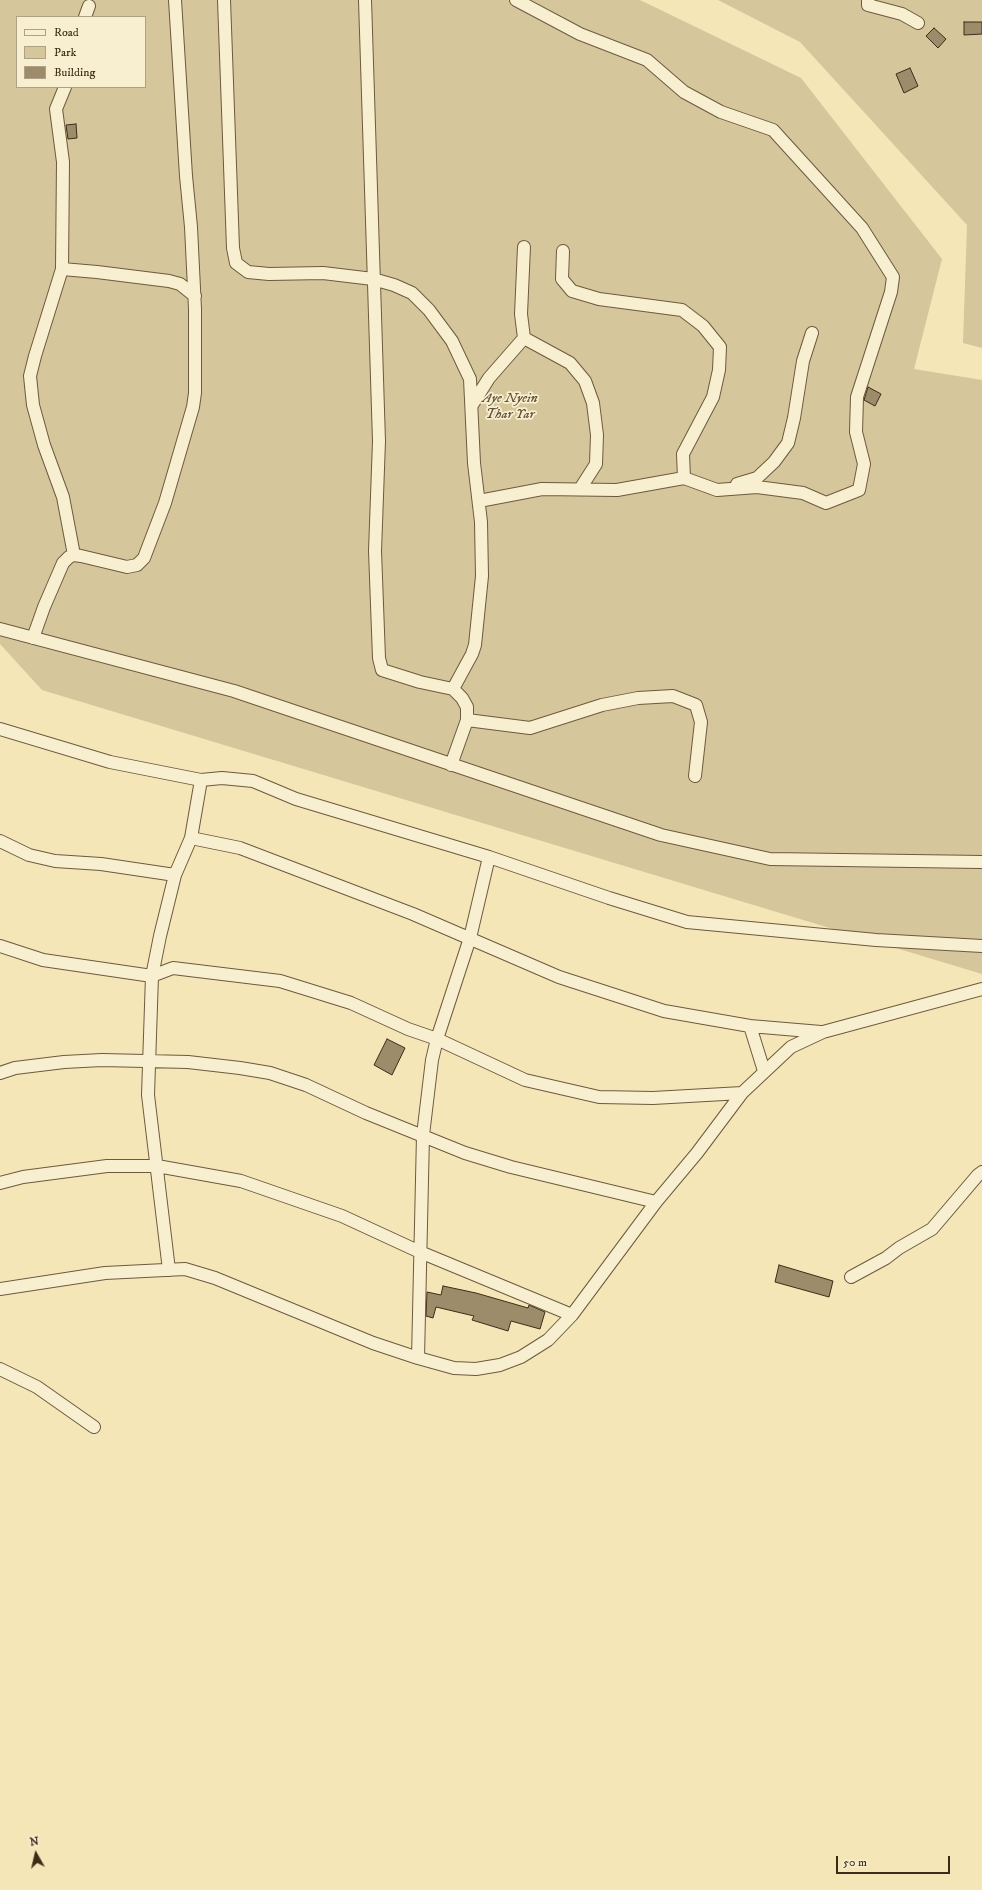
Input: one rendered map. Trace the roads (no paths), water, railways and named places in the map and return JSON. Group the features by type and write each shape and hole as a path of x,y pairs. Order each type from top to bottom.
{"street":[{"path":"33,638 64,564 69,557 74,555 127,567 137,565 144,558 165,503 195,393 195,296 192,227 186,176 175,0"},
{"path":"224,0 233,248 236,263 248,272 269,274 323,273 373,279 394,285 412,293 429,310 452,341 470,379 474,463 481,522 482,576 475,645 472,654 453,689"},
{"path":"365,0 379,441 375,552 379,658 382,670 420,682 453,689 462,698 467,707 467,720 451,765"},
{"path":"479,500 542,489 617,490 684,478 717,490 757,487 803,493 826,503 859,490 864,464 856,432 857,397 891,292 893,277 862,228 774,130 720,112 684,92 647,60 580,34 516,0"},
{"path":"865,2 902,14 918,23"},
{"path":"65,88 56,109 63,162 62,269 30,376 33,405 44,445 63,497 74,555"},
{"path":"472,405 489,378 524,338 521,314 524,247"},
{"path":"563,251 562,279 572,291 599,299 682,310 703,326 720,347 719,370 713,397 683,454 684,478"},
{"path":"62,269 169,281 180,284 195,296"},
{"path":"717,490 756,478 774,462 788,443 794,418 803,361 812,333"},
{"path":"524,338 570,363 586,381 594,409 597,435 596,464 580,489"},
{"path":"0,629 234,691 661,835 770,859 982,862"},
{"path":"467,720 530,728 602,705 638,698 673,696 696,705 701,722 695,776"},
{"path":"0,729 110,762 202,780 222,778 253,781 296,799 489,857 608,898 687,922 876,940 982,946"},
{"path":"169,1270 148,1095 152,976 160,936 176,875 191,838 202,780"},
{"path":"191,838 240,848 335,883 470,938 558,976 664,1011 750,1026 823,1032"},
{"path":"0,842 29,855 55,860 101,864 176,875"},
{"path":"418,1358 423,1135 432,1060 437,1039 470,938 489,857"},
{"path":"0,946 43,960 152,976 172,968 280,981 351,1003 408,1029 437,1039 525,1080 599,1097 653,1098 742,1093"},
{"path":"0,1289 104,1273 185,1269 215,1278 366,1340 418,1358 454,1368 476,1369 500,1365 521,1357 548,1340 572,1315 656,1202 697,1154 742,1093 791,1047 823,1032 982,989"},
{"path":"750,1026 764,1071"},
{"path":"0,1073 15,1068 64,1062 149,1060 188,1062 240,1068 270,1074 306,1085 366,1113 465,1153 512,1167 656,1202"},
{"path":"0,1064 15,1068"},
{"path":"0,1183 23,1177 107,1166 157,1166 241,1181 342,1216 420,1252 572,1315"},
{"path":"851,1277 886,1258 899,1248 932,1229 982,1172"},
{"path":"0,1368 37,1387 94,1427"}],"park label":[{"name":"Aye Nyein Thar Yar","path":"510,408"}]}
